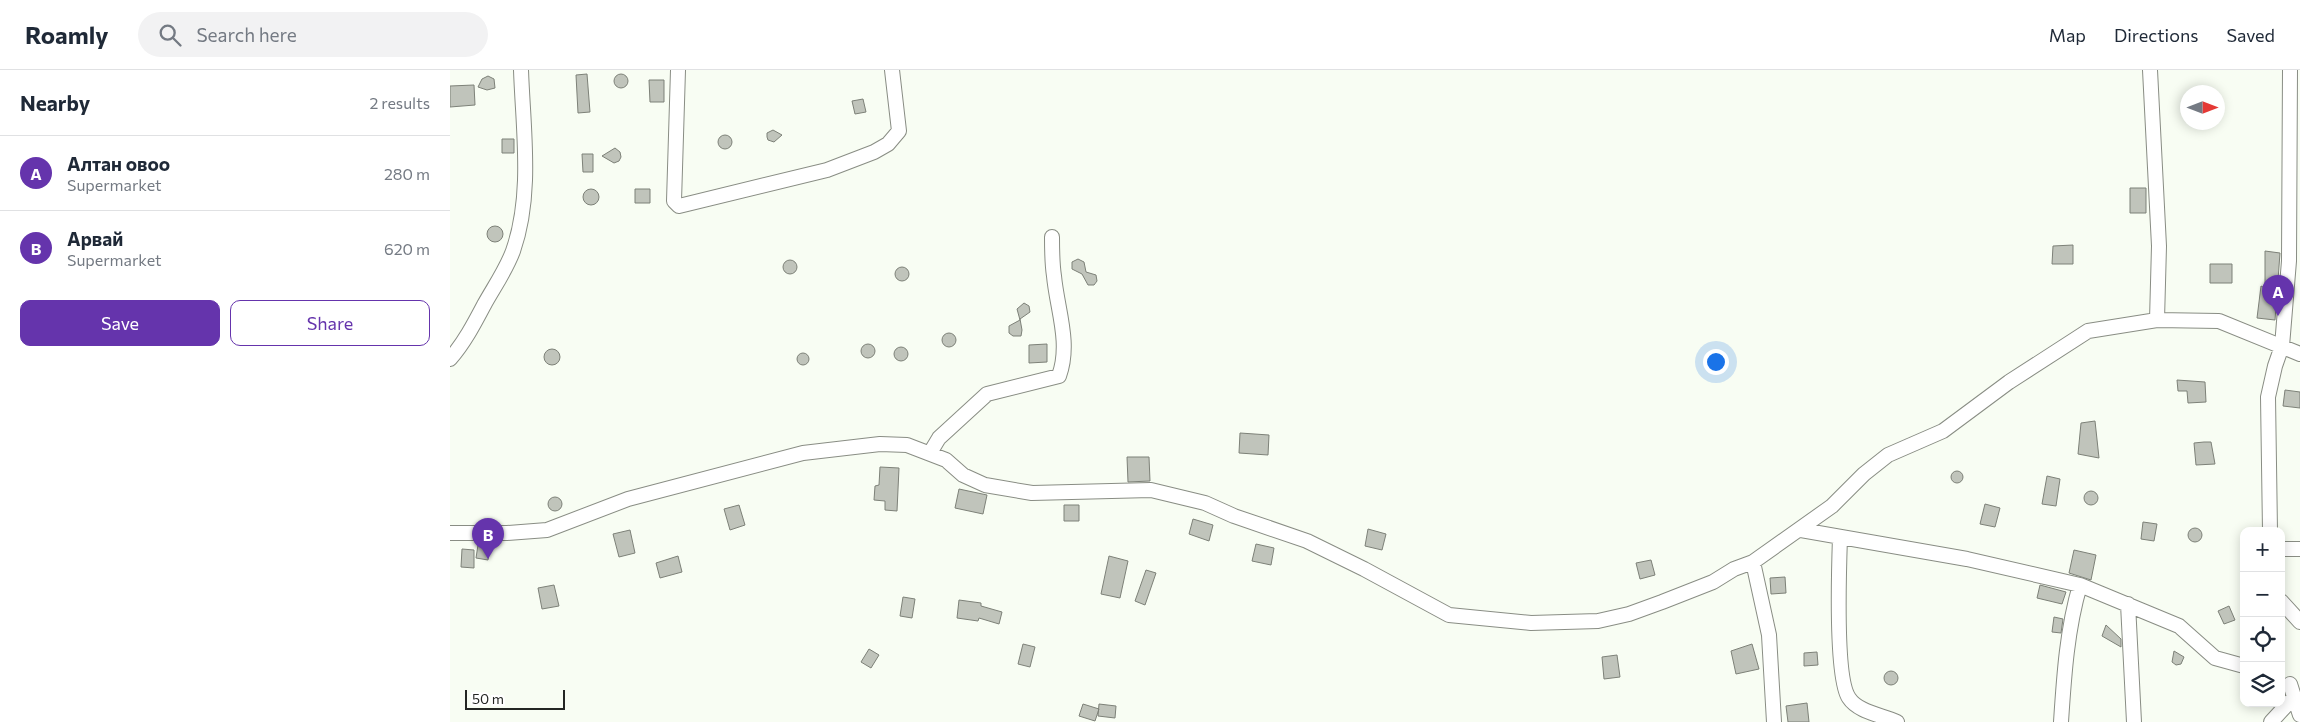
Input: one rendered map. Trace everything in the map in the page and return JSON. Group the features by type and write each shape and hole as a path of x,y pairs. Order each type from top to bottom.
{"street":[{"path":"450,359 462,345 502,274 512,253 519,231 524,197 521,70"},
{"path":"678,70 674,201 679,206 827,170 874,152 888,144 900,131 892,70"},
{"path":"2150,70 2159,246 2157,320"},
{"path":"2270,527 2268,398 2275,366 2282,346 2289,261 2290,70"},
{"path":"930,453 939,438 987,394 1059,376 1064,362 1062,323 1054,277 1052,237"},
{"path":"450,533 507,533 547,530 628,500 803,453 880,444 907,445 946,460 963,475 985,485 1032,493 1151,490 1206,503 1234,516 1306,541 1364,568 1449,615 1531,623 1598,621 1629,614 1662,602 1713,582 1734,569 1753,562 1801,530 1832,506 1864,474 1888,455 1943,431 2009,382 2088,331 2157,320 2219,321 2300,354"},
{"path":"1801,530 1967,559 2080,585 2179,626 2214,658 2240,665"},
{"path":"1840,537 1839,608 1843,683 1848,698 1857,707 1897,722"},
{"path":"2285,550 2300,549"},
{"path":"1753,562 1769,634 1774,722"},
{"path":"2061,722 2064,679 2074,605 2080,585"},
{"path":"2128,604 2134,722"},
{"path":"2285,605 2300,622"},
{"path":"2291,685 2300,715"},
{"path":"2270,722 2278,712 2291,685"}],"building":[{"path":"587,74 590,112 578,113 576,75"},
{"path":"618,74 624,74 628,81 624,88 618,88 614,84 614,78"},
{"path":"488,76 494,79 495,88 487,90 478,87 482,79"},
{"path":"649,80 664,80 664,102 650,102"},
{"path":"474,85 475,105 450,107 450,86"},
{"path":"863,99 866,112 855,114 852,101"},
{"path":"773,130 782,135 774,142 768,140 767,137 767,133"},
{"path":"725,135 730,137 732,142 730,147 725,149 720,147 718,142 720,137"},
{"path":"502,139 514,139 514,153 502,153"},
{"path":"615,148 620,152 621,157 619,161 614,163 602,156"},
{"path":"582,154 593,154 593,172 583,172"},
{"path":"2130,188 2146,188 2146,213 2130,213"},
{"path":"591,189 599,197 591,205 583,197"},
{"path":"635,189 650,189 650,203 635,203"},
{"path":"495,226 503,234 495,242 487,234"},
{"path":"2073,245 2073,264 2052,264 2053,246"},
{"path":"2265,251 2280,253 2275,320 2257,318 2261,286 2265,288"},
{"path":"1078,259 1084,262 1086,272 1096,275 1097,281 1094,285 1088,285 1082,274 1072,269 1072,262"},
{"path":"790,260 795,262 797,267 795,272 790,274 785,272 783,267 785,262"},
{"path":"2210,264 2232,264 2232,283 2210,283"},
{"path":"902,267 907,269 909,274 907,279 902,281 897,279 895,274 897,269"},
{"path":"1024,303 1029,306 1030,312 1020,319 1021,336 1013,336 1009,333 1009,326 1020,320 1017,309"},
{"path":"949,333 954,335 956,340 954,345 949,347 944,345 942,340 944,335"},
{"path":"868,344 873,346 875,351 873,356 868,358 863,356 861,351 863,346"},
{"path":"1047,344 1047,362 1029,363 1029,345"},
{"path":"901,347 906,349 908,354 906,359 901,361 896,359 894,354 896,349"},
{"path":"552,349 558,351 560,357 558,363 552,365 546,363 544,357 546,351"},
{"path":"805,353 808,354 808,364 801,365 798,364 797,357 798,354"},
{"path":"2177,380 2205,382 2206,402 2188,403 2187,391 2178,391"},
{"path":"2285,390 2300,392 2300,408 2283,406"},
{"path":"2095,421 2099,458 2078,454 2081,423"},
{"path":"1240,433 1269,435 1268,455 1239,453"},
{"path":"2211,442 2215,464 2196,465 2194,443"},
{"path":"1127,457 1149,457 1150,481 1128,482"},
{"path":"880,467 899,468 897,511 885,510 885,501 874,500 875,486 879,485"},
{"path":"1959,471 1962,472 1962,482 1955,483 1952,482 1951,475 1952,472"},
{"path":"2047,476 2060,479 2056,506 2042,504"},
{"path":"959,489 987,495 983,514 955,508"},
{"path":"2088,491 2094,491 2098,498 2094,505 2088,505 2084,501 2084,495"},
{"path":"552,497 558,497 562,504 558,511 552,511 548,507 548,501"},
{"path":"1985,504 2000,508 1995,527 1980,524"},
{"path":"739,505 745,525 730,530 724,509"},
{"path":"1064,505 1079,505 1079,521 1064,521"},
{"path":"1193,519 1213,525 1209,541 1189,534"},
{"path":"2143,522 2157,524 2154,541 2141,539"},
{"path":"2195,528 2200,530 2202,535 2200,540 2195,542 2190,540 2188,535 2190,530"},
{"path":"1368,529 1386,534 1382,550 1365,546"},
{"path":"630,530 635,553 619,557 613,534"},
{"path":"1256,544 1274,548 1271,565 1252,561"},
{"path":"478,545 490,546 488,560 476,558"},
{"path":"462,549 474,550 474,568 461,567"},
{"path":"2074,550 2096,555 2091,580 2069,573"},
{"path":"678,556 682,572 660,578 656,563"},
{"path":"1109,556 1128,561 1120,598 1101,594"},
{"path":"1651,560 1655,575 1640,579 1636,563"},
{"path":"1146,570 1156,573 1145,605 1135,601"},
{"path":"1785,577 1786,593 1771,594 1770,578"},
{"path":"554,585 559,606 542,609 538,588"},
{"path":"2040,585 2066,592 2062,604 2037,598"},
{"path":"903,597 915,599 912,618 900,616"},
{"path":"959,600 981,603 981,606 1002,612 999,624 979,618 978,621 957,618"},
{"path":"2229,606 2235,620 2224,624 2218,611"},
{"path":"2054,617 2063,619 2061,633 2052,632"},
{"path":"2106,625 2121,639 2121,647 2102,636"},
{"path":"1023,644 1035,647 1030,667 1018,664"},
{"path":"1752,644 1759,669 1736,674 1731,651"},
{"path":"869,649 879,655 871,668 861,662"},
{"path":"2174,651 2184,657 2181,664 2176,665 2172,662"},
{"path":"1817,652 1818,665 1804,666 1804,653"},
{"path":"1617,655 1620,677 1604,679 1602,657"},
{"path":"1891,671 1896,673 1898,678 1896,683 1891,685 1886,683 1884,678 1886,673"},
{"path":"1807,703 1809,722 1788,722 1786,706"},
{"path":"1083,704 1099,709 1095,721 1079,716"},
{"path":"1099,704 1116,706 1115,718 1098,716"}],"place":[{"name":"Алтан овоо","path":"2278,316"},
{"name":"Арвай","path":"488,559"}]}
